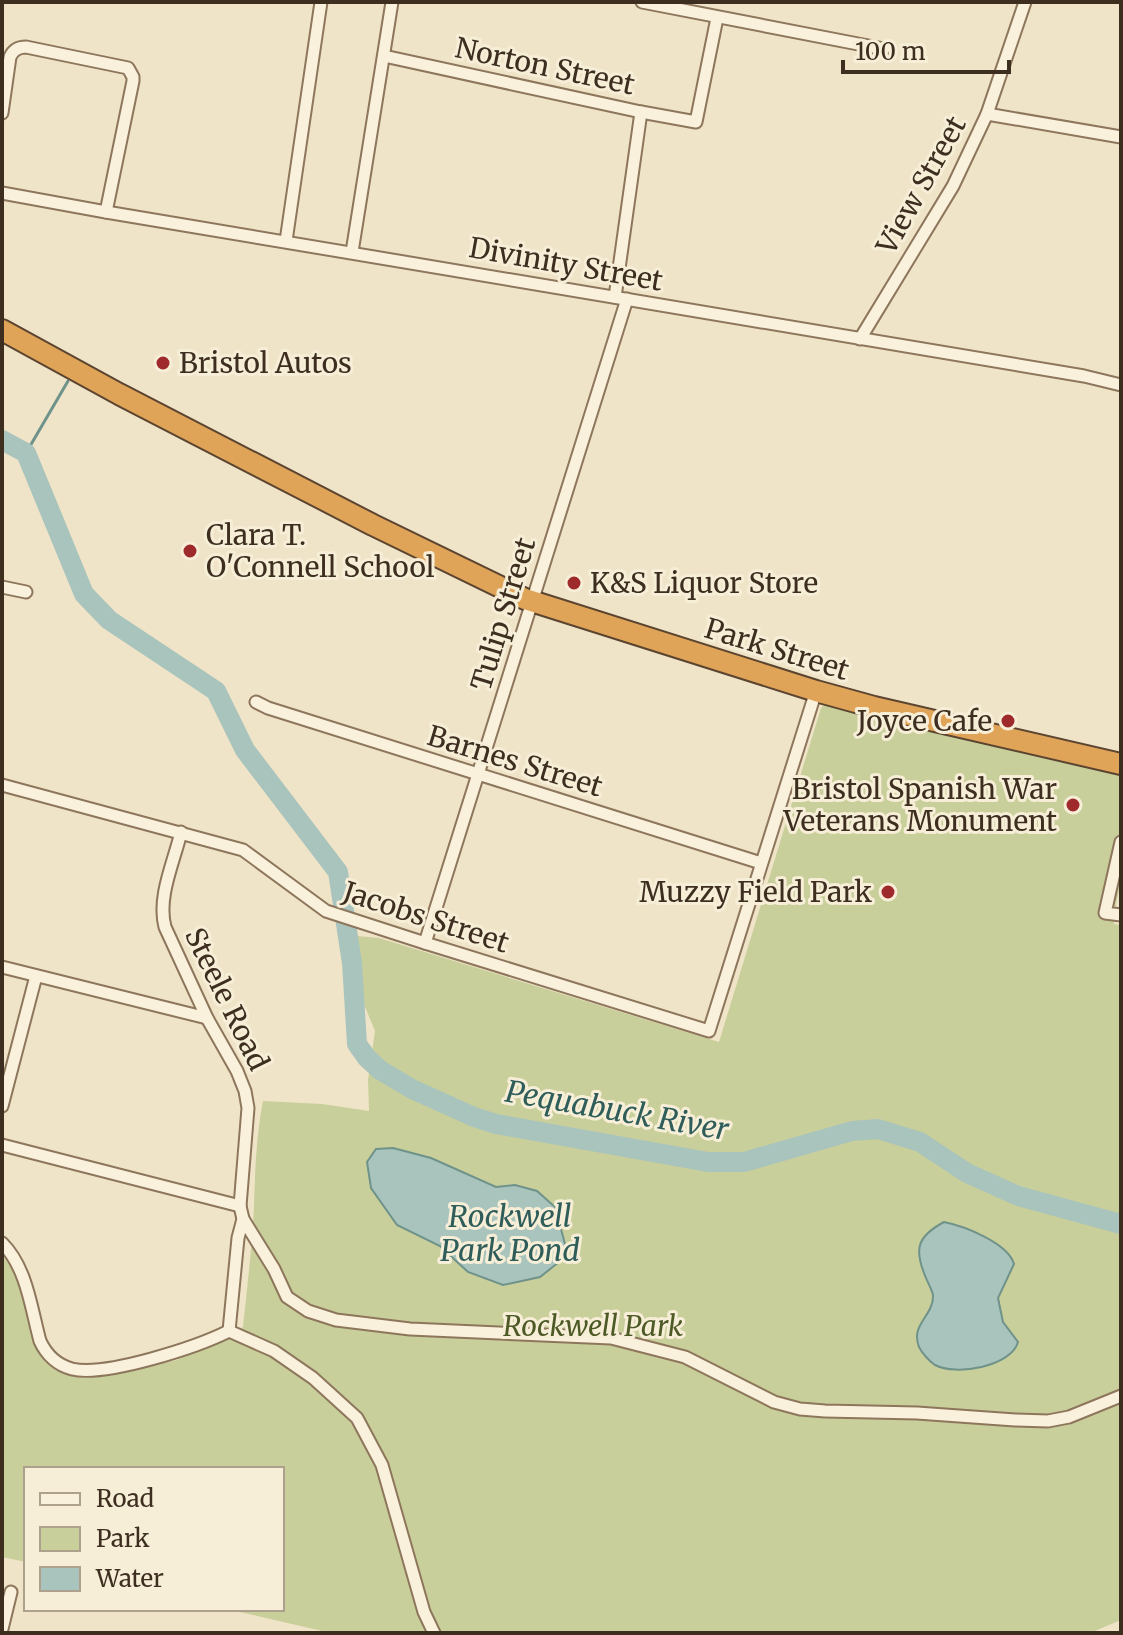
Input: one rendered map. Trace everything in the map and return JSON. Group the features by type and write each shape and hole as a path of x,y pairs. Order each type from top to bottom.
{"highway":[{"name":"Park Street","path":"2,330 373,525 532,601 816,691 1121,764"}],"street":[{"path":"286,241 321,2"},
{"path":"352,252 392,2"},
{"path":"642,2 884,49"},
{"name":"View Street","path":"860,339 947,196 987,114 1025,2"},
{"name":"Norton Street","path":"384,56 696,122 717,18"},
{"path":"2,113 10,57 19,48 128,68 133,81 106,212"},
{"name":"Tulip Street","path":"425,943 532,601 621,298 641,112"},
{"path":"987,114 1121,137"},
{"name":"Divinity Street","path":"2,193 1084,376 1121,385"},
{"path":"2,587 26,592"},
{"path":"761,863 816,691"},
{"name":"Barnes Street","path":"256,702 761,863"},
{"name":"Jacobs Street","path":"2,785 243,850 326,911 709,1031 761,863"},
{"name":"Steele Road","path":"181,832 162,916 207,1018 237,1071 248,1108 240,1206 243,1219 238,1238 229,1331"},
{"path":"1121,842 1105,913 1121,915"},
{"path":"2,967 207,1018"},
{"path":"2,1106 36,976"},
{"path":"2,1145 240,1206"},
{"path":"243,1219 274,1269 287,1297 308,1311 336,1320 410,1329 611,1338 685,1357 774,1402 812,1410 1048,1421 1069,1417 1121,1396"},
{"path":"2,1243 20,1268 44,1350 67,1367 76,1370 124,1365 189,1348 229,1331 274,1351 313,1378 357,1418 382,1465 424,1612 434,1633"},
{"path":"2,1629 11,1592"}],"green space":[{"name":"Rockwell Park","path":"825,704 1121,771 1121,881 1114,924 1121,925 1121,1620 1090,1633 322,1631 236,1611 284,1611 284,1467 24,1467 24,1562 2,1557 2,1254 17,1277 38,1347 50,1365 69,1375 109,1374 177,1360 243,1327 257,1141 263,1101 322,1104 369,1111 368,1080 375,1031 351,973 357,936 379,938 719,1042 821,708"}],"water":[{"name":"Rockwell Park Pond","path":"393,1148 431,1158 496,1187 515,1185 537,1191 555,1207 565,1244 559,1262 540,1277 503,1285 468,1272 440,1246 397,1225 371,1188 367,1162 376,1149"},
{"path":"944,1222 963,1227 994,1243 1010,1256 1014,1264 998,1298 1003,1322 1018,1342 1005,1358 981,1367 944,1368 935,1365 919,1347 918,1332 930,1309 933,1295 922,1268 920,1245 928,1233"}],"waterway":[{"path":"26,453 68,381"},
{"name":"Pequabuck River","path":"2,440 26,453 84,594 109,620 216,691 245,750 338,872 352,963 357,1044 380,1070 412,1089 496,1124 708,1162 744,1162 852,1131 878,1129 920,1142 967,1173 1018,1196 1121,1224"}],"place":[{"name":"Bristol Autos","path":"163,363"},
{"name":"Clara T. O'Connell School","path":"190,551"},
{"name":"K&S Liquor Store","path":"574,583"},
{"name":"Joyce Cafe","path":"1008,721"},
{"name":"Bristol Spanish War Veterans Monument","path":"1073,805"},
{"name":"Muzzy Field Park","path":"888,892"}]}
